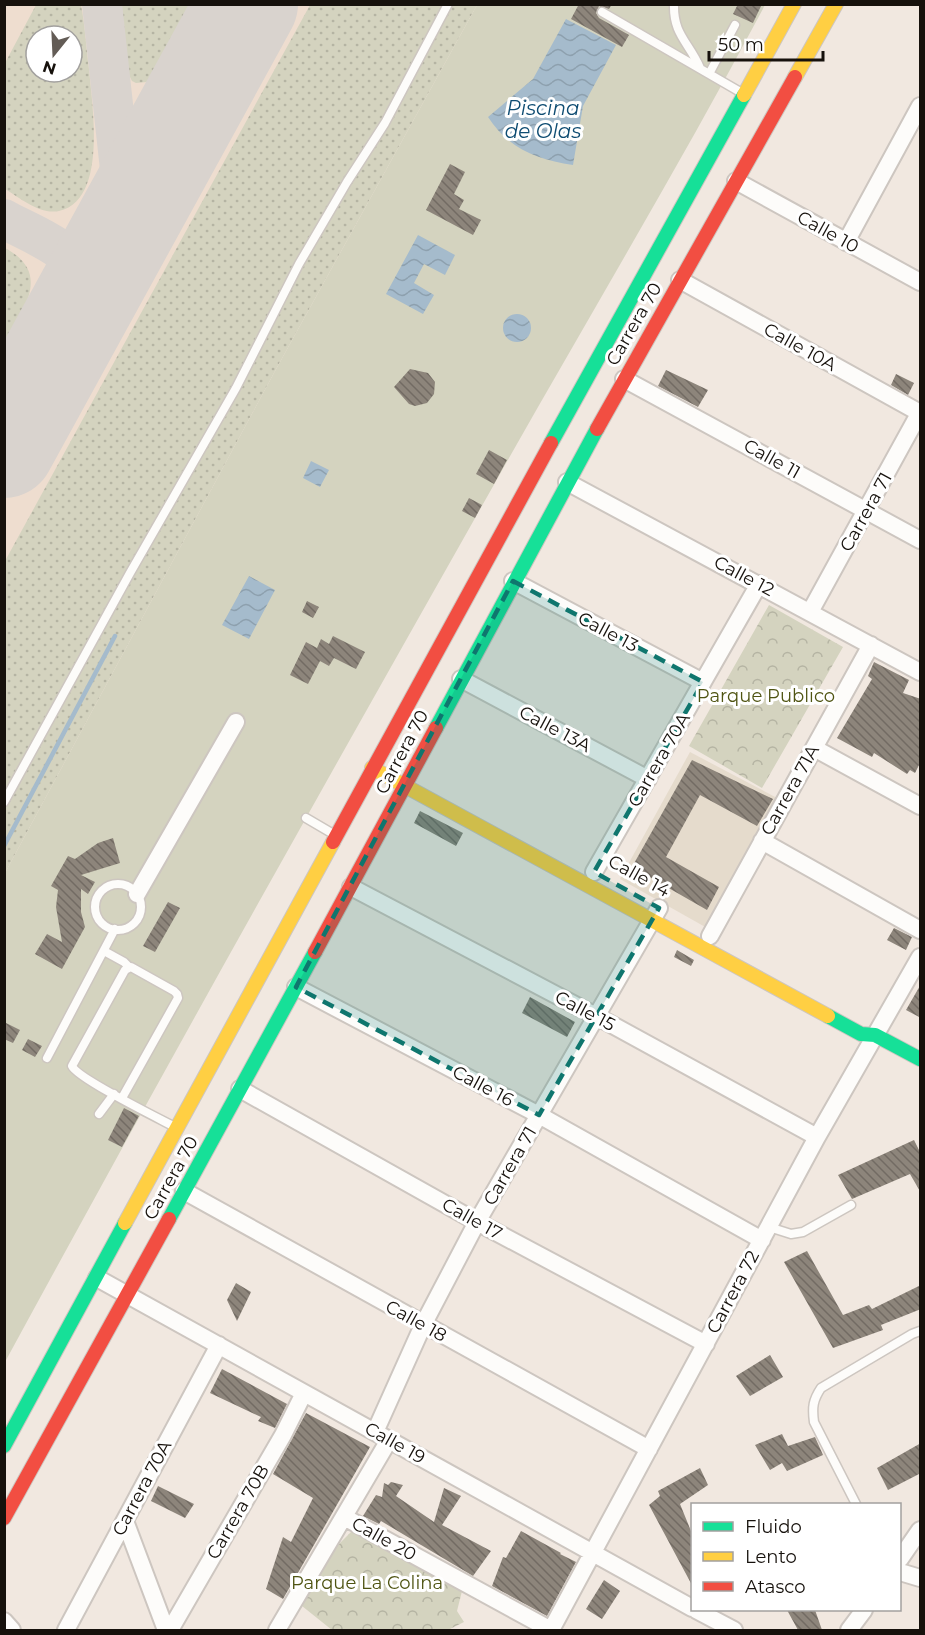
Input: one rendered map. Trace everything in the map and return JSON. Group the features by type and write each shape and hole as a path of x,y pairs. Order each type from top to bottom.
{"main road":[{"name":"Carrera 70","path":"4,1446 372,768 795,4"},
{"name":"Carrera 70","path":"4,1518 351,887 405,785 408,770 461,679 624,379 836,4"},
{"path":"380,755 408,770"},
{"name":"Calle 14","path":"372,768 658,911 861,1034 871,1029 921,1059"}],"street":[{"path":"846,242 921,105"},
{"name":"Calle 10","path":"736,181 921,282"},
{"name":"Calle 10A","path":"680,280 920,413"},
{"name":"Calle 11","path":"624,379 921,540"},
{"name":"Carrera 71","path":"810,612 920,413"},
{"name":"Calle 12","path":"567,482 921,672"},
{"name":"Calle 13","path":"513,581 703,682"},
{"name":"Carrera 70A","path":"594,872 759,584"},
{"name":"Carrera 71A","path":"710,936 871,645"},
{"name":"Calle 13A","path":"461,679 648,779"},
{"path":"137,894 236,722"},
{"path":"814,748 921,806"},
{"path":"762,841 921,930"},
{"name":"Calle 15","path":"351,887 596,1016 817,1137"},
{"name":"Carrera 71","path":"277,1630 344,1517 382,1436 423,1325 477,1222 658,911"},
{"name":"Carrera 72","path":"551,1630 817,1137 871,1029 921,957"},
{"name":"Calle 16","path":"296,987 765,1234"},
{"name":"Calle 17","path":"240,1089 477,1222 706,1344"},
{"name":"Calle 18","path":"184,1191 649,1449"},
{"name":"Calle 19","path":"97,1278 691,1607"},
{"name":"Carrera 70A","path":"66,1630 219,1346"},
{"name":"Carrera 70B","path":"168,1630 283,1435 304,1393"},
{"name":"Calle 20","path":"344,1517 551,1630"},
{"path":"124,1521 168,1630"},
{"path":"901,1558 921,1530"},
{"path":"901,1572 921,1578"},
{"name":"Calle 19","path":"698,1611 734,1630"},
{"path":"849,1630 863,1611"},
{"path":"4,1621 12,1630"}],"lane":[{"path":"4,802 130,573 236,388 299,264 385,123 448,4"},
{"path":"663,4 674,7 679,36 692,50 700,69"},
{"path":"602,12 745,94"},
{"path":"709,74 735,26"},
{"path":"306,818 336,835"},
{"path":"121,884 128,886 137,894 141,910 136,921 126,928 115,929 103,924 95,907 98,894 108,886 121,884"},
{"path":"47,1058 115,929"},
{"path":"99,1114 118,1096 178,998 174,991 104,951"},
{"path":"129,967 119,980 72,1066 78,1074 178,1129"},
{"path":"765,1234 802,1232 851,1205"},
{"path":"855,1503 814,1422 812,1407 814,1397 821,1388 912,1334 921,1331"}],"highlighted area":[{"path":"513,581 703,682 594,872 659,908 539,1115 296,987"}],"shaded area":[{"path":"5,5 477,5 275,371 5,873"},
{"path":"690,752 779,799 707,928 620,879"}],"green space":[{"path":"36,5 81,5 83,24 26,24"},
{"path":"121,5 194,5 158,72 147,82 136,83 129,75"},
{"path":"310,5 477,5 275,371 5,873 5,561"},
{"path":"477,5 765,5 251,917 5,1362 5,873 275,371"},
{"path":"24,27 24,84 84,84 84,28 94,127 91,171 85,189 74,203 52,212 38,208 5,189 5,63"},
{"path":"5,248 28,268 31,280 26,304 5,344"},
{"name":"Parque Publico","path":"769,605 843,647 762,788 689,746"},
{"name":"Parque La Colina","path":"358,1525 449,1574 462,1591 457,1611 464,1622 448,1630 332,1630 302,1606 299,1603 321,1562"}],"water":[{"name":"Piscina de Olas","path":"566,19 616,45 583,106 573,165 547,160 524,151 505,137 488,117 533,79"},
{"path":"418,235 455,255 445,275 424,264 414,283 434,295 423,314 386,294"},
{"path":"517,314 527,318 531,328 527,338 517,342 507,338 503,328 507,318"},
{"path":"311,461 329,470 320,487 303,478"},
{"path":"249,576 275,590 249,639 222,625"}],"building":[{"path":"579,4 612,4 609,9 599,6 596,13 599,18 629,35 622,47 571,19"},
{"path":"738,4 762,4 753,23 733,14"},
{"path":"450,164 465,172 454,194 464,200 459,209 481,220 473,235 426,210"},
{"path":"410,369 428,373 435,382 434,394 427,403 415,406 409,404 394,387"},
{"path":"666,370 708,390 698,407 658,386"},
{"path":"896,374 914,383 908,395 891,385"},
{"path":"489,450 507,460 494,484 476,474"},
{"path":"469,498 482,505 475,518 462,511"},
{"path":"307,601 319,607 313,618 302,612"},
{"path":"333,636 365,652 356,669 334,658 329,666 320,661 308,684 290,675 306,642 317,648 321,639 329,644"},
{"path":"874,662 909,680 903,693 921,699 921,761 915,773 910,770 907,774 874,753 872,757 837,738 872,679 868,676"},
{"path":"692,760 773,799 757,826 700,795 666,857 719,887 707,910 632,867"},
{"path":"420,811 463,833 456,846 414,823"},
{"path":"113,838 120,863 81,875 95,882 88,894 81,889 81,912 85,927 62,969 35,954 47,934 62,942 56,907 58,890 51,886 68,856 75,859 98,843"},
{"path":"168,902 180,908 155,952 143,946"},
{"path":"894,928 912,937 906,950 887,940"},
{"path":"677,950 694,960 691,966 674,957"},
{"path":"921,984 921,1018 906,1010"},
{"path":"530,997 575,1022 567,1037 522,1013"},
{"path":"4,1022 20,1030 13,1043 4,1039"},
{"path":"28,1039 42,1046 35,1057 22,1050"},
{"path":"124,1108 139,1116 122,1147 108,1140"},
{"path":"914,1140 921,1154 921,1193 910,1174 852,1199 838,1175"},
{"path":"807,1251 843,1315 869,1305 872,1309 921,1285 921,1309 881,1325 883,1330 833,1348 784,1262"},
{"path":"236,1283 251,1292 237,1321 227,1300"},
{"path":"770,1355 783,1377 750,1396 736,1376"},
{"path":"222,1369 287,1404 275,1428 258,1421 261,1417 210,1393"},
{"path":"306,1413 370,1447 283,1599 266,1589 283,1537 291,1542 313,1498 273,1474"},
{"path":"782,1434 788,1446 815,1437 823,1455 787,1471 782,1463 770,1470 755,1445"},
{"path":"921,1443 921,1473 888,1490 877,1468"},
{"path":"700,1468 708,1485 680,1504 691,1531 691,1583 649,1505 660,1496 658,1491"},
{"path":"391,1482 403,1485 396,1496 434,1522 444,1488 461,1496 442,1525 491,1551 473,1576 381,1521 379,1524 363,1516 376,1495 382,1497 384,1483 388,1485"},
{"path":"158,1486 194,1504 185,1518 151,1501"},
{"path":"521,1531 576,1562 547,1616 492,1586 503,1557 506,1558"},
{"path":"604,1580 620,1591 602,1619 586,1609"},
{"path":"788,1611 815,1611 822,1630 798,1630"}],"waterway":[{"path":"4,846 115,636"}],"taxiway":[{"path":"102,4 126,224"},
{"path":"4,219 59,249 80,270 85,283 84,298 77,315"},
{"path":"65,252 95,253 107,248 119,237"}],"runway":[{"path":"4,447 247,4"}],"traffic: fast":[{"path":"551,443 744,95"},
{"path":"436,728 597,429"},
{"path":"169,1219 315,952"},
{"path":"828,1016 861,1034 875,1035 920,1059"},
{"path":"4,1446 125,1223"}],"traffic: slow":[{"path":"744,95 794,4"},
{"path":"795,77 836,4"},
{"path":"372,768 828,1016"},
{"path":"125,1223 333,842"}],"traffic: jam":[{"path":"597,429 795,77"},
{"path":"333,842 551,443"},
{"path":"315,952 436,728"},
{"path":"4,1518 169,1219"}]}
